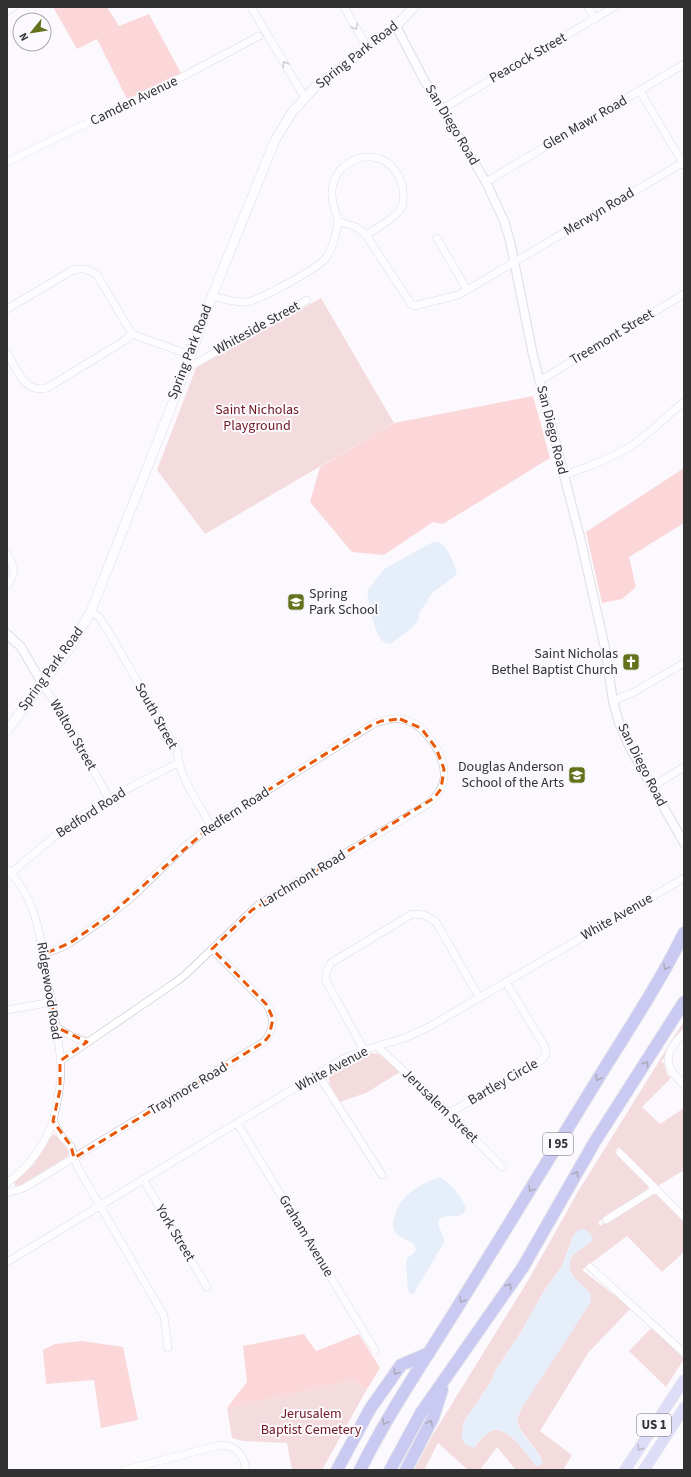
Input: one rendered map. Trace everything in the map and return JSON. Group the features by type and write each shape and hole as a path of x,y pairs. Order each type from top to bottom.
{"highway":[{"name":"I 95","path":"360,1470 376,1438 397,1402 429,1353 640,1011 684,933"},
{"name":"I 95","path":"390,1470 421,1413 522,1267 594,1143 684,1002"},
{"path":"337,1470 370,1409 401,1365 429,1353"},
{"path":"406,1470 433,1418 447,1375"}],"main road":[{"name":"Spring Park Road","path":"7,730 71,646 91,611 186,369 212,296 275,140 293,111 324,79 396,26 414,7"},
{"name":"US 1","path":"625,1470 684,1380"},
{"name":"US 1","path":"644,1470 684,1408"}],"street":[{"path":"7,11 14,7"},
{"path":"251,7 305,98"},
{"path":"344,7 367,47"},
{"path":"588,7 595,19"},
{"name":"Peacock Street","path":"442,109 614,7"},
{"name":"San Diego Road","path":"396,26 423,78 486,182 504,220 510,241 539,381 580,537 604,648 613,701 624,735 684,843"},
{"name":"Camden Avenue","path":"7,162 180,78 259,36"},
{"name":"Glen Mawr Road","path":"486,182 684,64"},
{"path":"640,91 684,163"},
{"path":"366,235 394,216 403,206 403,185 396,171 386,160 369,156 358,157 337,173 332,191 338,221 356,227 366,235 411,304 414,306 458,295 514,263"},
{"name":"Merwyn Road","path":"514,263 684,163"},
{"name":"Whiteside Street","path":"212,296 245,302 263,297 324,260 332,245 338,221"},
{"path":"437,238 467,290"},
{"path":"7,309 73,270 80,268 92,271 97,275 132,334 190,356"},
{"name":"Treemont Street","path":"539,381 684,294"},
{"name":"Whiteside Street","path":"186,369 308,300"},
{"path":"7,353 25,382 30,387 35,389 47,388 124,342 132,334"},
{"path":"563,476 631,446 667,418 684,402"},
{"path":"7,554 13,564 14,571 12,578 7,585"},
{"name":"South Street","path":"91,611 99,618 107,629 138,685 177,750 178,763 184,778 211,826"},
{"name":"Walton Street","path":"7,634 21,647 78,741 109,799"},
{"path":"613,701 634,692 684,663"},
{"name":"Redfern Road","path":"44,954 70,943 110,915 134,896 182,849 211,826 370,726 390,719 400,719 412,722 420,728 436,748"},
{"name":"Larchmont Road","path":"60,1061 173,984 258,905 428,804 441,788 444,779 442,760 436,748"},
{"name":"Bedford Road","path":"9,871 69,825 109,799 178,763"},
{"path":"652,787 684,767"},
{"name":"Ridgewood Road","path":"7,1183 28,1165 39,1152 53,1121 60,1090 60,1061 56,1027 38,926 32,906 9,871"},
{"name":"White Avenue","path":"7,1262 341,1060 364,1050 405,1038 418,1032 684,878"},
{"path":"364,1050 326,982 326,972 331,963 412,914 424,915 436,922 479,998"},
{"name":"Traymore Road","path":"7,1193 24,1188 264,1042 269,1036 272,1028 273,1020 271,1011 267,1005 212,949"},
{"name":"Bartley Circle","path":"449,1114 540,1061 546,1055 545,1047 506,982"},
{"path":"7,1010 52,1002"},
{"path":"56,1027 71,1036 87,1042"},
{"path":"684,1033 671,1050 668,1064 670,1070 684,1085"},
{"name":"Jerusalem Street","path":"377,1046 449,1114 502,1168"},
{"path":"318,1074 382,1175"},
{"path":"53,1121 62,1137 71,1146 77,1166 164,1316 168,1348"},
{"name":"Graham Avenue","path":"237,1123 375,1350"},
{"path":"620,1153 684,1217"},
{"name":"York Street","path":"143,1179 207,1287"},
{"path":"606,1220 655,1189"},
{"path":"590,1267 684,1354"},
{"path":"124,1470 221,1445 238,1450 244,1459 246,1470"},
{"path":"158,1461 160,1470"}],"highlighted area":[{"path":"400,719 421,728 436,748 444,769 441,789 434,798 252,910 212,949 267,1005 273,1019 269,1036 264,1042 74,1158 71,1146 53,1121 60,1090 60,1061 87,1042 56,1027 44,954 70,943 110,915 211,826 370,726 381,721"}],"green space":[{"name":"Saint Nicholas Playground","path":"321,298 394,423 205,534 157,470 196,368"},
{"path":"684,1021 684,1029 661,1062 664,1063 667,1074 671,1078 642,1107 660,1124 684,1108 684,1170 658,1186 619,1147 615,1151 649,1187 642,1195 598,1222 600,1226 656,1193 684,1221 684,1252 662,1272 627,1236 582,1270 631,1308 588,1353 540,1431 572,1455 563,1470 516,1470 497,1447 480,1470 468,1470 438,1443 424,1470 414,1470 432,1436 529,1279 579,1190","holes":["573,1236 592,1241 572,1256 569,1267 574,1278 591,1294 521,1408 517,1420 520,1429 541,1457 539,1466 536,1466 518,1443 506,1433 501,1431 495,1430 489,1432 474,1448 463,1423 492,1380 495,1371 521,1332 544,1291 562,1266"]},
{"path":"372,1053 379,1054 400,1072 366,1093 340,1102 330,1086 330,1076 334,1071 346,1063"},
{"path":"53,1134 64,1144 69,1152 68,1156 21,1185 15,1186 14,1182 34,1164"},
{"path":"652,1327 684,1359 666,1387 629,1351"},
{"name":"Jerusalem Baptist Cemetery","path":"354,1380 367,1389 322,1470 292,1470 287,1443 243,1441 232,1438 227,1408"}],"shaded area":[{"path":"53,7 107,7 119,26 149,14 181,73 127,99 97,39 77,49"},
{"path":"533,396 550,458 443,524 433,522 384,555 352,552 310,502 320,467 394,423"},
{"path":"684,468 684,523 629,557 636,587 622,599 602,603 586,532"},
{"path":"304,1334 316,1351 359,1334 380,1368 367,1389 354,1380 227,1408 247,1382 243,1346"},
{"path":"82,1341 123,1347 138,1420 101,1428 94,1380 46,1384 43,1350 55,1344"}],"water":[{"path":"439,542 448,552 457,573 454,577 433,592 419,614 419,619 412,628 390,644 384,642 377,633 367,591 384,569 431,543"},
{"path":"440,1177 456,1191 466,1209 461,1215 443,1217 438,1221 444,1242 413,1295 408,1291 406,1264 407,1258 416,1250 414,1244 395,1232 393,1224 400,1203 405,1197 425,1183"},
{"path":"585,1229 593,1237 592,1241 572,1256 569,1266 571,1274 591,1294 591,1302 522,1408 517,1419 518,1426 541,1457 543,1463 536,1466 518,1443 506,1433 501,1431 495,1430 489,1432 474,1448 466,1445 462,1439 463,1423 492,1380 495,1371 521,1332 544,1291 562,1266 573,1236 578,1230"}],"place":[{"name":"Spring Park School","path":"296,602"},
{"name":"Saint Nicholas Bethel Baptist Church","path":"631,662"},
{"name":"Douglas Anderson School of the Arts","path":"577,775"}]}
